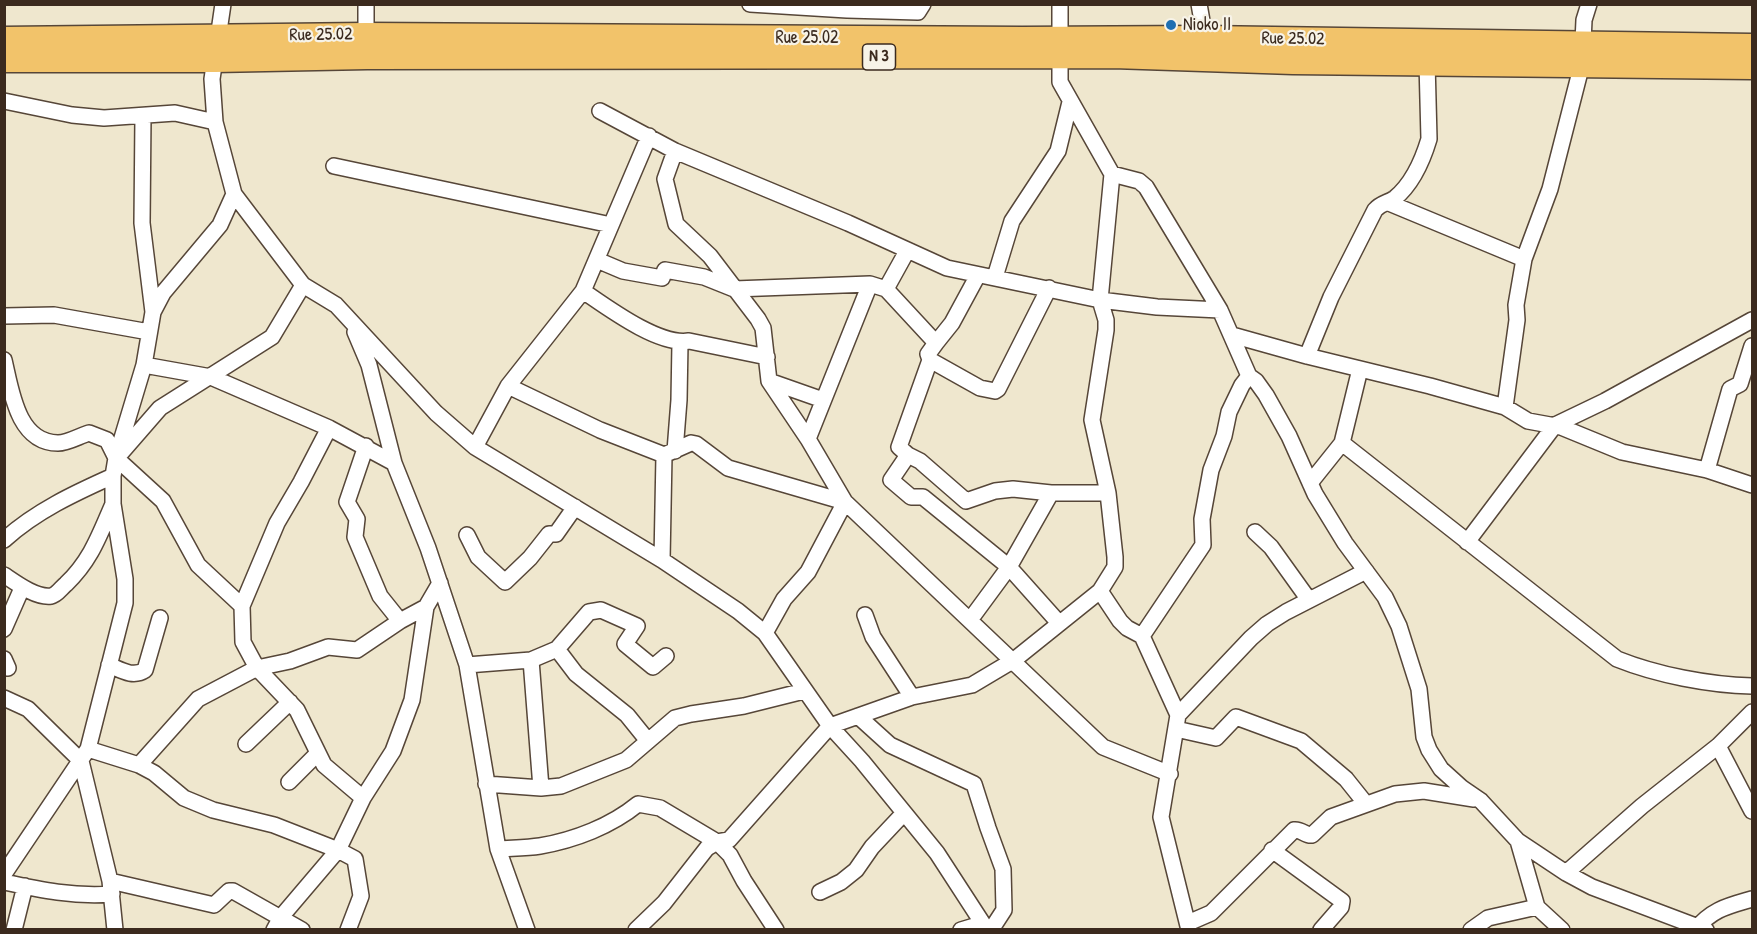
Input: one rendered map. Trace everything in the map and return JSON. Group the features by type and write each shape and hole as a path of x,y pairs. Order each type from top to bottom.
{"main road":[{"name":"Rue 25.02","path":"4,39 218,36 367,46"},
{"name":"Rue 25.02","path":"1059,48 1205,38 1582,53 1634,45 1752,46"},
{"name":"N 3","path":"4,60 215,60 367,46 1059,48 1113,56 1293,62 1427,62 1582,53 1636,67 1752,67"}],"street":[{"path":"223,4 212,79 215,122 234,194 303,285 336,305 436,413 475,447 662,560 738,611 765,633 830,726 937,853 986,928"},
{"path":"366,4 367,46"},
{"path":"750,4 918,12 923,4"},
{"path":"636,930 664,903 707,848 717,842 729,840 830,726 912,697 972,685 1014,660 1100,591 1115,567 1108,493 1092,420 1106,330 1106,320 1100,300 1112,174 1060,82 1060,4"},
{"path":"1199,4 1205,38"},
{"path":"1505,407 1517,320 1516,304 1524,259 1550,189 1582,53 1584,20 1590,4"},
{"path":"1307,356 1331,297 1375,210 1380,205 1389,203 1405,188 1426,150 1429,139 1427,62"},
{"path":"4,101 93,117 184,113 215,122"},
{"path":"995,277 1012,221 1058,151 1070,102"},
{"path":"600,111 675,152 848,223 947,268 1100,300 1157,308 1220,310"},
{"path":"143,116 142,223 153,312"},
{"path":"475,447 508,386 583,291 649,136"},
{"path":"675,152 665,179 676,224 710,256 763,328 770,381 808,438 845,502 1014,660 1103,747 1170,774"},
{"path":"334,166 611,225"},
{"path":"1112,174 1139,181 1146,187 1220,310 1249,376 1256,381 1266,395 1289,436 1310,483 1345,543 1382,590 1399,626 1419,689 1424,737 1435,762 1448,777 1480,801 1518,841 1566,873 1592,887 1700,928 1708,916 1718,910 1752,899"},
{"path":"4,874 84,755 109,665 125,603 125,579 112,504 113,476 116,458 144,364 153,312 163,293 220,225 234,194"},
{"path":"1389,203 1524,259"},
{"path":"886,289 907,251"},
{"path":"597,260 623,271 662,278 665,270 704,277 734,289 870,284 886,289 936,343"},
{"path":"978,275 952,323 928,354 930,360 899,447 920,461 966,501 995,491 1013,489 1051,493 1108,493"},
{"path":"808,438 870,284"},
{"path":"116,458 160,408 272,338 303,285"},
{"path":"930,360 980,388 995,391 1049,288"},
{"path":"583,291 634,326 680,343 689,341 767,357"},
{"path":"4,316 54,315 149,332"},
{"path":"1467,542 1556,425 1605,401 1752,320"},
{"path":"350,321 369,365 393,463 440,583 467,665 484,755 486,784 498,849 527,930"},
{"path":"1232,335 1505,407 1528,421 1556,425 1622,452 1707,470 1752,485"},
{"path":"662,560 670,453 680,400 680,343"},
{"path":"1707,470 1730,389 1740,384 1752,346"},
{"path":"4,360 10,407 26,426 42,440 58,443 88,433 107,440 116,458 163,501 195,560 242,606"},
{"path":"144,364 211,377 329,428 366,446 393,463"},
{"path":"1310,483 1342,443 1360,369"},
{"path":"1142,636 1203,545 1202,519 1211,470 1230,412 1242,385 1249,376"},
{"path":"770,381 824,400"},
{"path":"508,386 600,430 670,453 691,443 696,444 728,468 845,502"},
{"path":"329,428 277,523 242,606 243,642 256,668 297,710 324,765 363,798"},
{"path":"1342,443 1617,659 1646,671 1731,685 1752,686"},
{"path":"366,446 347,502 357,519 355,537 380,596 400,621"},
{"path":"908,455 891,480 910,497 923,497 1009,567 1059,623"},
{"path":"4,540 69,496 113,476"},
{"path":"970,620 1009,567 1051,493"},
{"path":"765,633 784,599 808,572 845,502"},
{"path":"4,575 22,588 47,596 56,594 80,570 90,556 112,504"},
{"path":"467,535 478,557 506,582 530,558 549,534 556,534 575,507"},
{"path":"1255,532 1271,547 1309,600"},
{"path":"1177,722 1251,638 1267,624 1366,571"},
{"path":"277,923 338,850 363,798 393,751 409,711 426,606 440,583"},
{"path":"4,629 22,588"},
{"path":"1100,591 1120,621 1127,628 1142,636 1177,722 1161,817 1188,926 1211,913 1294,830 1312,835 1331,817 1395,794 1424,791 1480,801"},
{"path":"139,765 198,699 256,668 290,661 328,646 357,650 426,606"},
{"path":"467,665 531,660 557,649 589,612 601,610 637,626 625,644 653,667 666,656"},
{"path":"865,615 873,636 912,697"},
{"path":"109,665 130,674 141,673 145,670 160,618"},
{"path":"557,649 576,674 627,715 648,741"},
{"path":"531,660 541,788"},
{"path":"486,784 541,788 569,784 626,760 675,718 744,706 804,691"},
{"path":"4,698 28,709 84,755 139,765 154,773 184,798 213,810 274,825 355,859 361,896 348,930"},
{"path":"246,744 290,702"},
{"path":"1566,873 1642,806 1718,746 1752,712"},
{"path":"858,716 890,745 974,783 1003,869 1004,910 986,928 961,930"},
{"path":"1177,722 1216,738 1236,717 1298,739 1346,779 1365,804"},
{"path":"1718,746 1752,811"},
{"path":"289,782 318,753"},
{"path":"84,755 111,887 115,930"},
{"path":"498,849 540,846 569,838 621,818 638,804 660,808 717,842 730,855 776,930"},
{"path":"820,892 841,882 856,870 872,847 904,813"},
{"path":"1518,841 1537,907 1562,930"},
{"path":"1272,850 1342,901 1341,907 1321,930"},
{"path":"4,882 55,893 86,896 111,887 214,905 229,891 233,891 277,923 302,930"},
{"path":"14,930 25,886"},
{"path":"1471,930 1488,918 1537,907"}],"place":[{"name":"Nioko II","path":"1171,25"}]}
